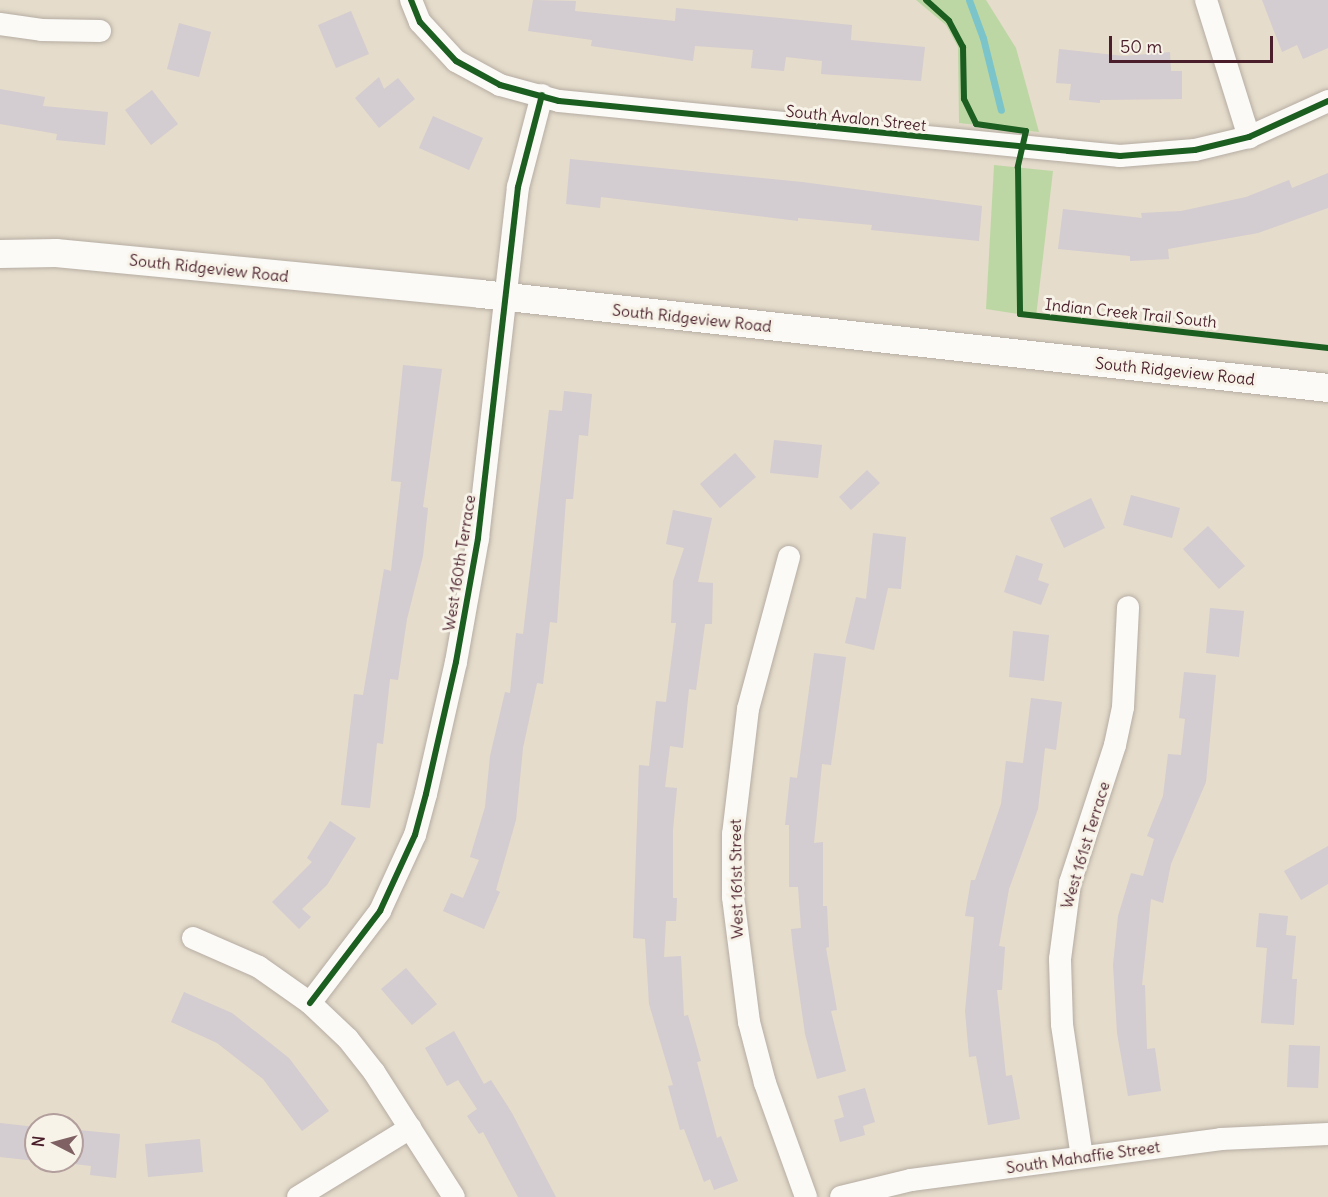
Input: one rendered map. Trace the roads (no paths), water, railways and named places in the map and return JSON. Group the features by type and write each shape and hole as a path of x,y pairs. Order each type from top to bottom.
{"main road":[{"name":"South Ridgeview Road","path":"0,240 56,253"},
{"name":"South Ridgeview Road","path":"0,254 56,253 506,297 1328,388"}],"street":[{"name":"South Avalon Street","path":"411,0 420,22 456,61 500,85 559,101 1091,155 1171,153 1249,137 1328,101"},
{"path":"1206,0 1249,137"},
{"path":"0,24 42,30 100,31"},
{"name":"West 160th Terrace","path":"310,1003 380,911 411,845 426,795 456,662 478,538 518,187 542,95"},
{"name":"West 161st Street","path":"789,557 748,709 733,834 733,897 749,1022 765,1083 806,1197"},
{"name":"West 161st Terrace","path":"1082,1157 1062,1024 1060,959 1071,883 1121,717 1128,668 1128,607"},
{"path":"193,938 259,967 310,1003 361,1056 454,1197"},
{"path":"298,1197 410,1128"},
{"name":"South Mahaffie Street","path":"841,1197 911,1180 1221,1139 1328,1134"}],"waterway":[{"path":"969,0 983,38 1001,110"}]}
